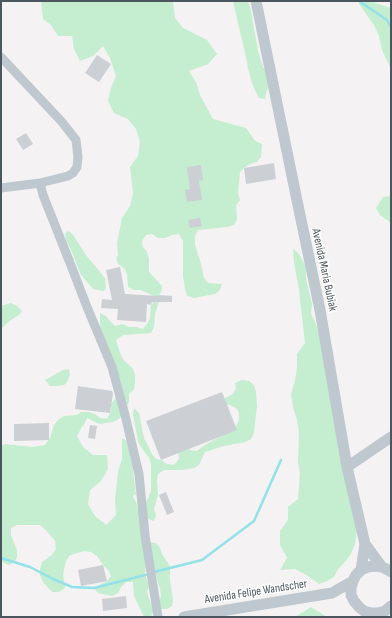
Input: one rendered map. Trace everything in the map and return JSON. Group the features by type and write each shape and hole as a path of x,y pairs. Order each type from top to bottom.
{"street":[{"name":"Avenida Maria Bubiak","path":"256,1 298,210 320,310 347,467 365,544 361,570"},
{"path":"1,57 62,122 76,140 78,157 77,167 73,173 68,176 40,183 1,188"},
{"path":"40,183 43,195 112,367 121,399 139,474 145,535 158,617"},
{"path":"347,467 391,437"},
{"name":"Avenida Maria Bubiak","path":"365,544 386,570"},
{"path":"361,570 375,566 386,570"},
{"name":"Avenida Felipe Wandscher","path":"184,617 332,593 352,581 361,570"},
{"path":"352,581 351,595 365,614 386,611"},
{"name":"Avenida Felipe Wandscher","path":"332,593 354,601"}],"green space":[{"path":"41,1 173,1 175,18 183,28 207,40 217,54 208,64 189,71 196,82 200,95 213,119 246,128 255,141 262,144 261,157 257,162 250,164 240,172 238,193 240,200 236,205 237,219 234,225 198,230 195,236 195,245 204,278 208,283 222,284 220,290 215,294 194,298 187,296 183,276 183,241 179,234 165,238 158,238 152,234 146,235 142,241 143,247 147,252 149,259 149,272 162,286 162,290 159,295 154,327 151,333 123,335 116,340 123,359 133,369 135,375 134,389 129,394 129,402 126,408 100,329 100,313 106,316 115,326 122,324 129,327 143,329 150,318 151,305 153,303 154,296 141,290 134,290 128,287 127,274 124,268 118,264 116,257 118,256 117,243 122,218 130,206 133,193 130,167 138,156 140,142 136,129 128,119 114,113 108,101 116,76 110,58 103,46 93,56 80,61 74,49 72,36 58,36 51,25 43,19"},
{"path":"233,1 248,1 258,51 267,76 268,88 265,99 259,98 253,86"},
{"path":"360,1 369,1 391,8 391,69 382,50 379,36 374,25 359,4"},
{"path":"391,196 391,223 380,215 376,208 383,197"},
{"path":"67,231 73,235 86,255 105,278 106,288 104,291 93,289 81,275 66,240 65,234"},
{"path":"293,249 299,254 306,267 306,279 312,304 311,314 324,348 357,529 355,544 351,554 338,569 334,577 319,584 295,569 280,570 287,558 280,545 280,531 288,520 288,507 298,499 300,474 298,461 299,433 291,394 297,368 297,354 305,343"},
{"path":"11,303 22,311 1,329 1,306"},
{"path":"69,369 70,375 64,385 50,386 45,380 63,370"},
{"path":"242,380 249,381 254,385 256,392 257,406 254,433 251,439 245,442 224,446 205,452 199,465 194,468 164,470 158,474 158,495 154,509 156,515 154,521 148,519 145,505 151,491 151,464 149,458 138,441 133,415 134,408 139,413 143,434 152,454 156,459 167,464 174,465 179,459 177,446 185,445 190,450 197,451 236,426 239,420 239,413 236,408 230,405 220,404 225,398 232,395 236,389 235,383"},
{"path":"117,392 123,414 119,419 113,422 99,424 87,418 77,436 83,447 93,455 107,455 108,469 101,481 90,490 88,504 95,516 106,525 116,515 115,500 118,472 122,459 122,438 130,443 136,495 134,494 133,497 142,522 146,560 145,574 149,586 147,592 153,611 151,617 144,617 134,596 133,582 126,582 118,593 112,596 98,593 94,588 107,581 111,576 97,556 91,552 84,551 70,555 66,561 63,574 65,588 59,592 52,592 43,582 40,575 40,569 42,562 52,555 56,549 55,541 40,525 17,525 11,528 11,535 17,550 17,557 14,563 8,565 1,561 1,446 5,444 32,447 45,445 50,438 54,425 64,416 88,412 95,414 100,418 107,419 111,411 111,404 115,399"},
{"path":"149,542 156,543 170,566 170,580 173,600 172,606 167,609 160,609 160,589"},
{"path":"311,607 327,617 295,617"}],"building":[{"path":"97,55 111,64 99,82 85,73"},
{"path":"26,133 33,144 23,150 16,139"},
{"path":"274,163 276,179 246,184 244,168"},
{"path":"201,165 203,180 199,181 202,200 187,202 185,190 190,189 187,167"},
{"path":"200,218 202,226 190,228 188,220"},
{"path":"120,267 125,294 172,296 172,302 152,302 151,305 147,304 146,322 117,320 118,309 101,308 102,299 112,300 106,270"},
{"path":"78,386 112,391 113,394 110,413 75,409"},
{"path":"222,392 237,430 161,460 146,421"},
{"path":"49,423 49,440 14,441 14,424"},
{"path":"90,425 97,426 95,439 88,438"},
{"path":"166,492 174,512 167,515 159,495"},
{"path":"103,565 107,581 81,586 78,570"},
{"path":"126,596 127,608 103,611 102,599"}],"waterway":[{"path":"359,1 387,20 391,27"},
{"path":"154,572 202,560 254,521 281,460"},
{"path":"1,558 30,567 72,587 94,588 149,574"}]}
